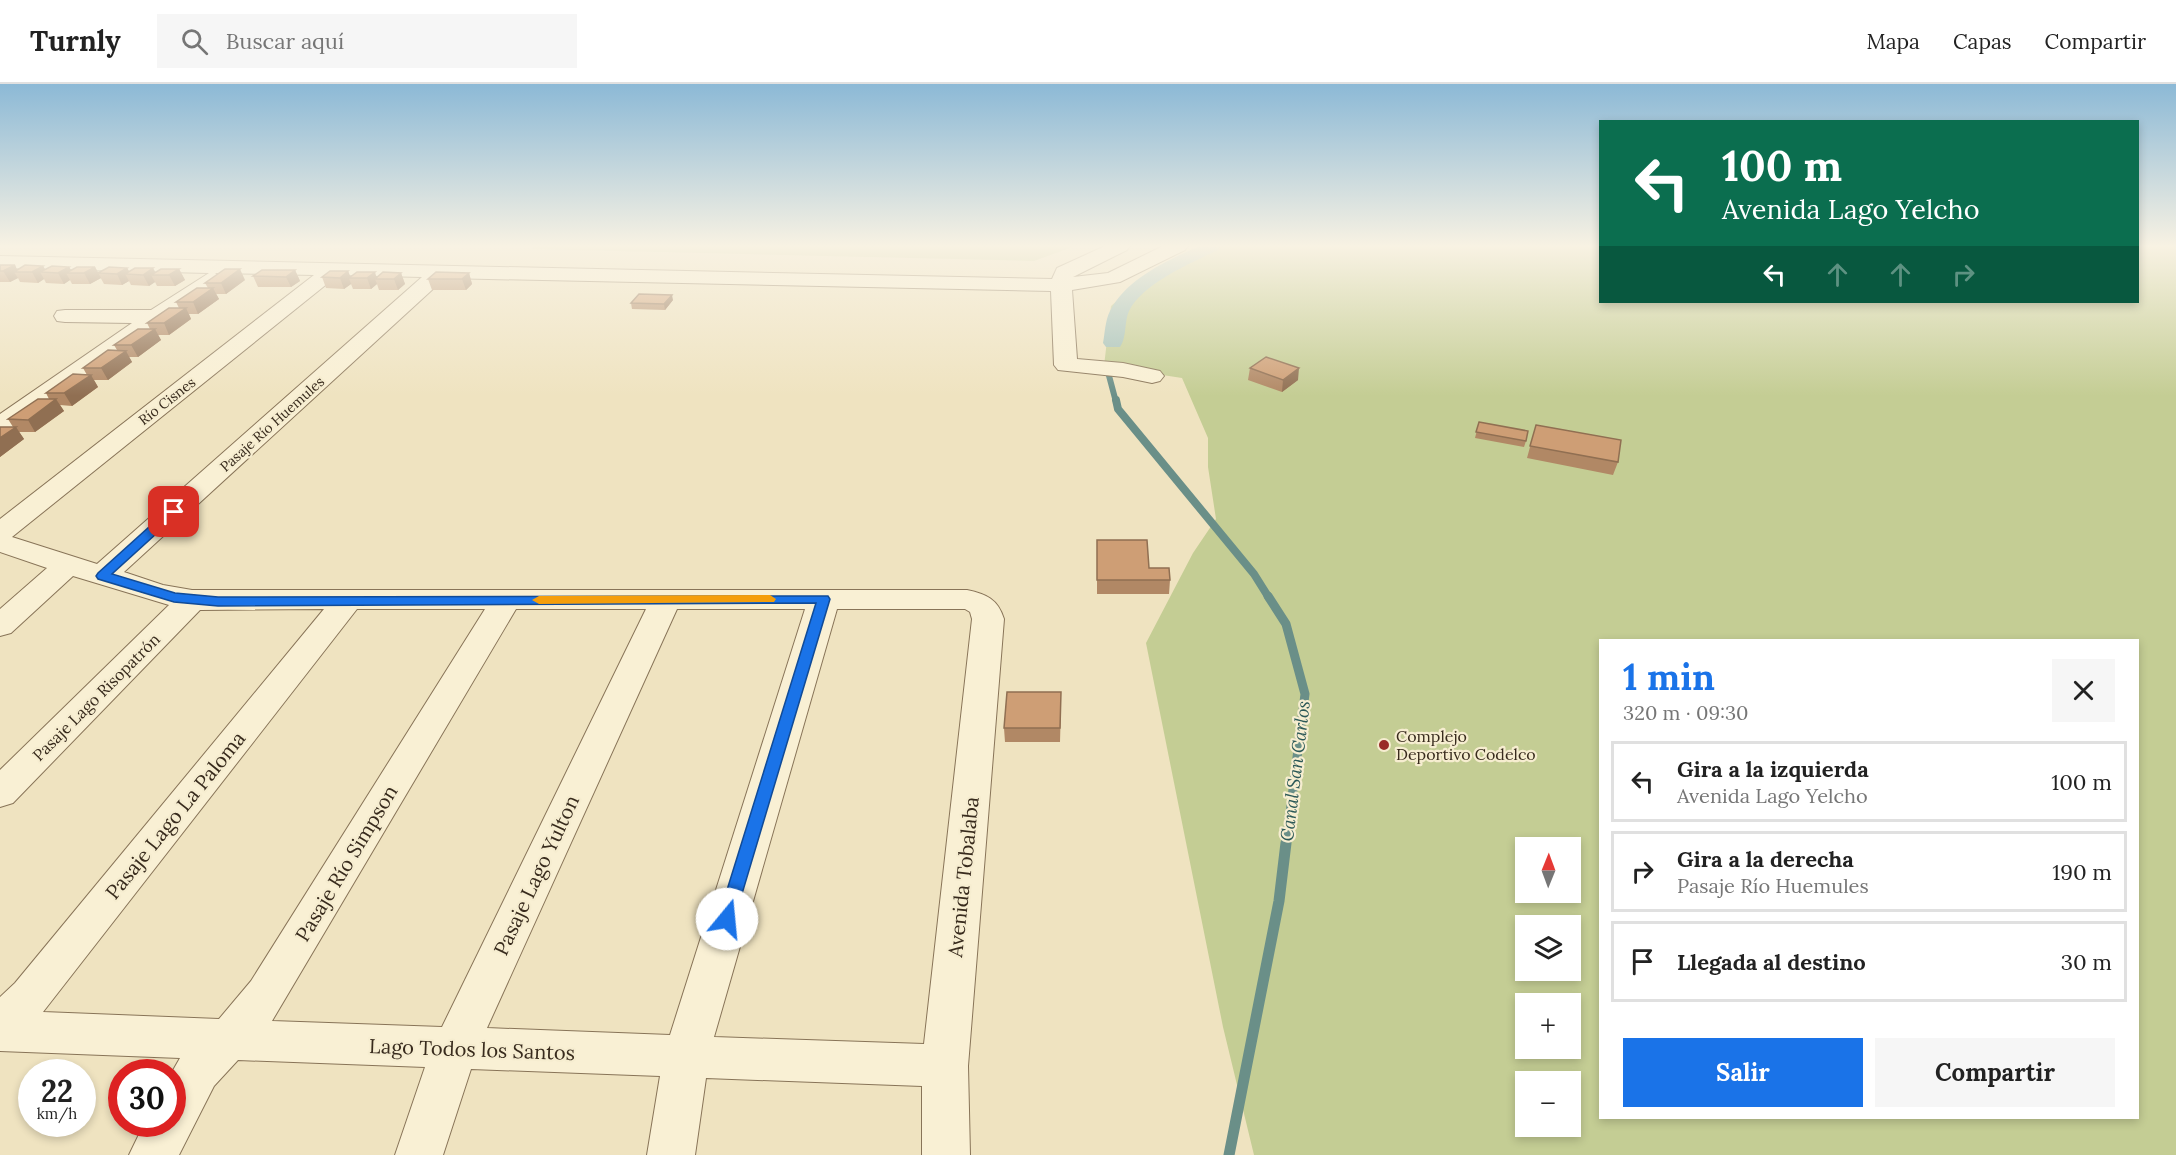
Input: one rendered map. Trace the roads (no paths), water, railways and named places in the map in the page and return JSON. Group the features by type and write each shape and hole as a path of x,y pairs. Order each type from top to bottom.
{"street":[{"path":"0,425 12,408 185,296"},
{"name":"Río Cisnes","path":"0,533 300,296"},
{"name":"Pasaje Río Huemules","path":"102,576 414,296"},
{"path":"1062,296 1066,365 1123,370 1152,376"},
{"path":"65,316 156,316"},
{"path":"0,543 157,593 192,600 824,599 686,1056 671,1155"},
{"path":"0,626 68,565"},
{"name":"Avenida Tobalaba","path":"824,599 967,599 979,602 986,609 988,619 945,1066 946,1155"},
{"name":"Pasaje Lago Risopatrón","path":"0,793 192,600"},
{"name":"Pasaje Río Simpson","path":"186,1092 198,1071 246,1021 266,994 506,600"},
{"name":"Pasaje Lago Yulton","path":"419,1155 455,1048 666,600"},
{"name":"Pasaje Lago La Paloma","path":"0,1026 30,996 347,601"},
{"name":"Lago Todos los Santos","path":"0,1031 945,1066"},
{"path":"153,1155 162,1137"}],"waterway":[{"name":"Canal San Carlos","path":"1113,343 1118,314 1131,296"},
{"name":"Canal San Carlos","path":"1108,372 1116,402"},
{"name":"Canal San Carlos","path":"1116,400 1118,409 1254,574 1269,598"},
{"name":"Canal San Carlos","path":"1268,596 1286,624 1305,694 1286,845"},
{"name":"Canal San Carlos","path":"1229,1155 1279,901 1286,843"}],"place":[{"name":"Complejo Deportivo Codelco","path":"1384,745"}]}
